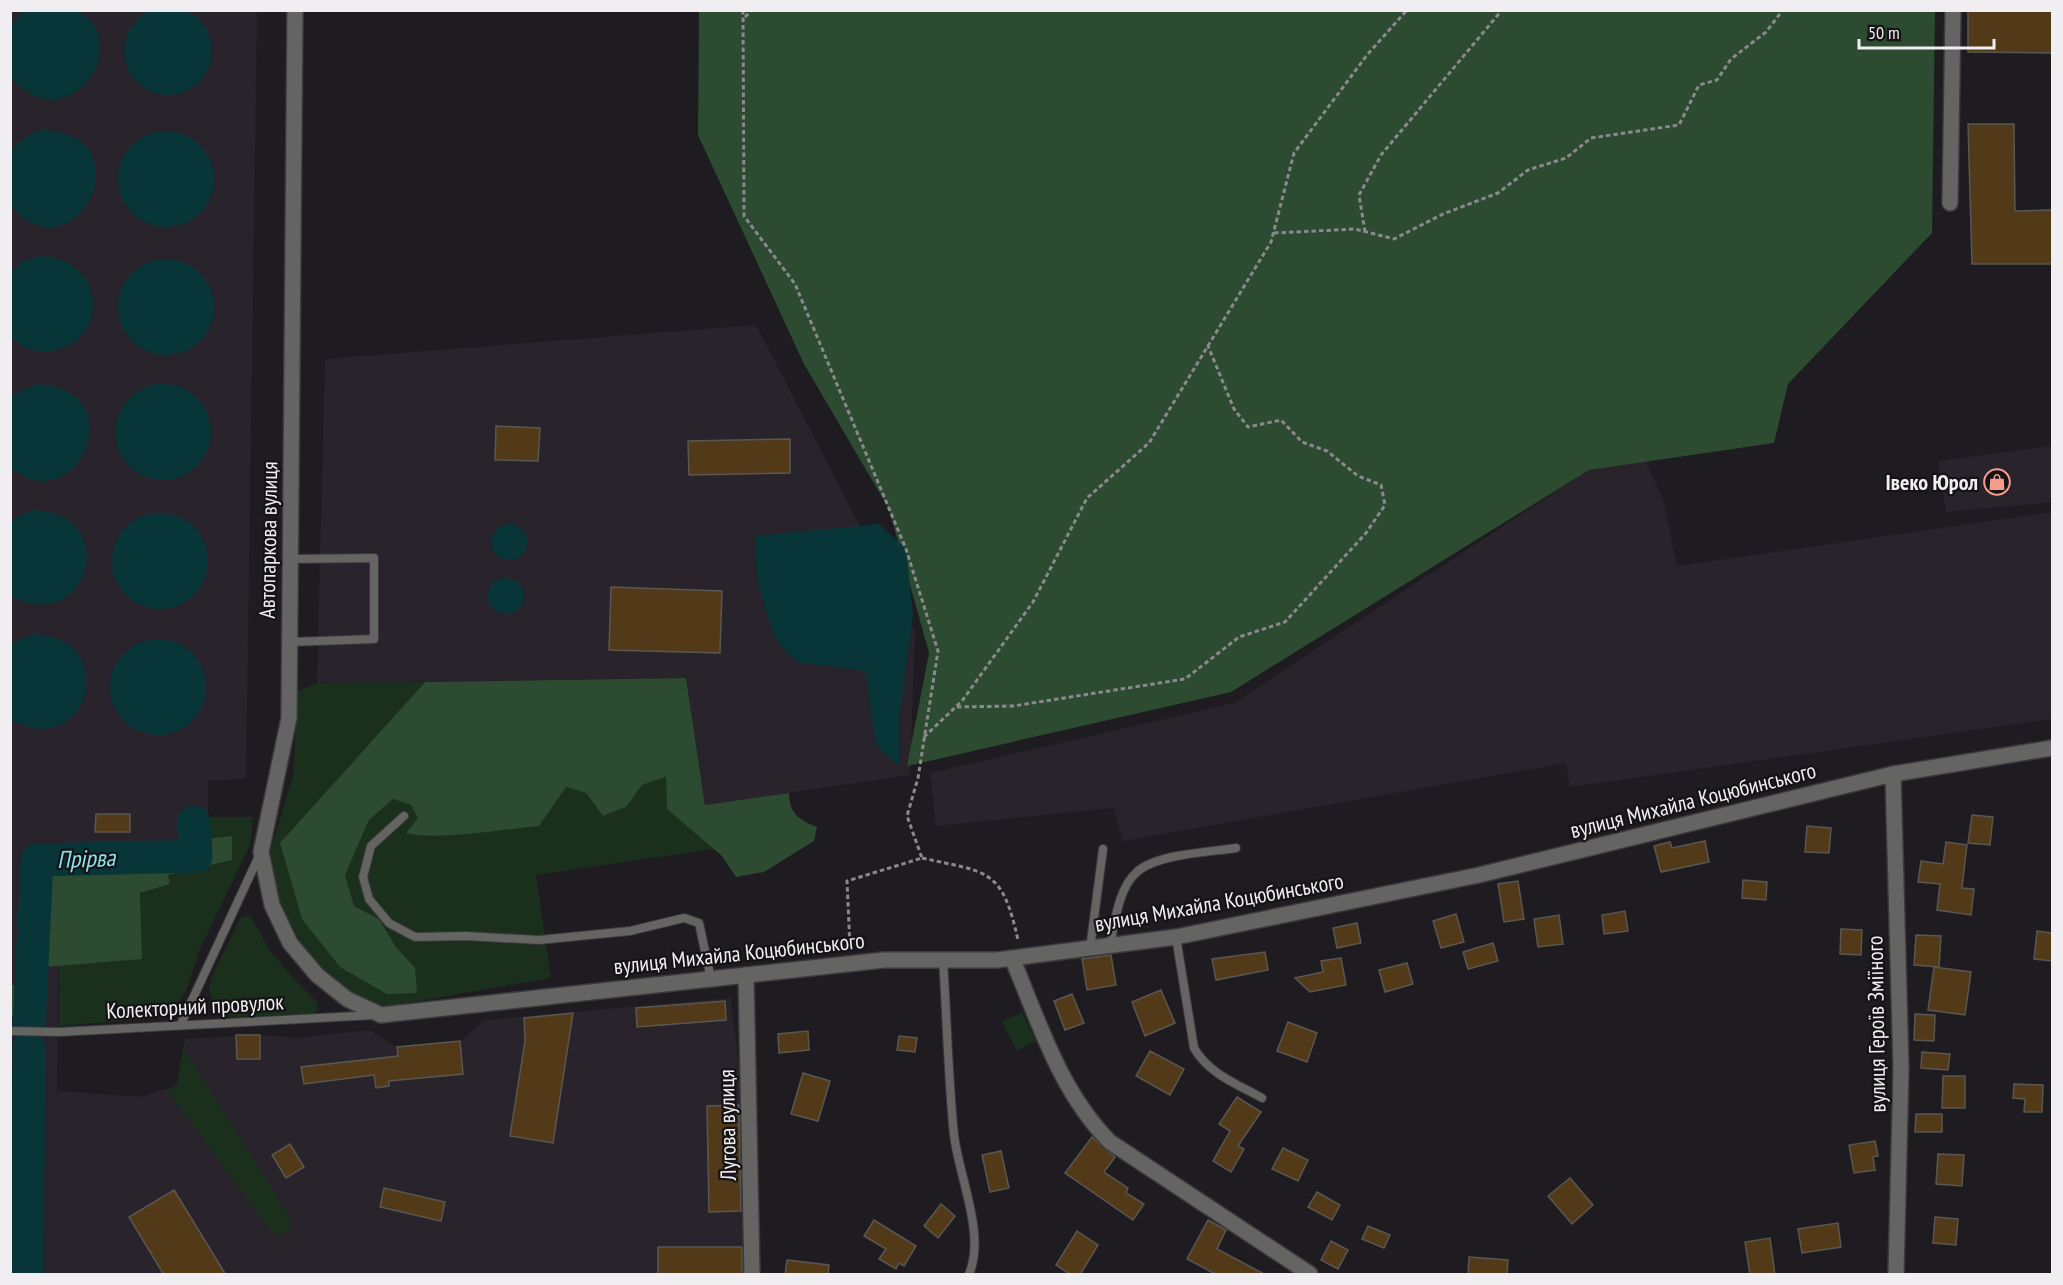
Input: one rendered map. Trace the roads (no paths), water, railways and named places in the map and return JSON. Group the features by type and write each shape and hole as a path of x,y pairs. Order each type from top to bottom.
{"street":[{"name":"Автопаркова вулиця","path":"295,10 289,718 261,852 272,905 290,943 317,975 346,999 381,1015"},
{"path":"1950,203 1953,10"},
{"name":"вулиця Михайла Коцюбинського","path":"381,1015 884,960 1017,957 1176,937 1479,875 1893,774 2052,748"},
{"name":"вулиця Героїв Зміїного","path":"1893,774 1901,1069 1896,1275"},
{"path":"1017,957 1059,1070 1081,1109 1094,1126 1110,1142 1310,1275"},
{"name":"Лугова вулиця","path":"746,975 752,1275"}],"lane":[{"path":"290,642 374,639 374,558 291,558"},
{"path":"404,816 371,846 363,877 369,899 389,923 415,937 466,936 539,940 630,931 684,918 699,923 711,979"},
{"path":"1109,947 1123,894 1137,872 1161,860 1236,848"},
{"path":"1090,949 1103,849"},
{"path":"181,1024 261,852"},
{"path":"1176,937 1194,1048 1203,1063 1212,1071 1262,1098"},
{"path":"943,960 954,1136 975,1242 975,1261 969,1275"},
{"name":"Колекторний провулок","path":"10,1031 59,1032 381,1015"}],"water":[{"path":"159,7 177,7 193,14 205,26 212,42 212,60 205,76 193,88 177,95 159,95 143,88 131,76 124,60 124,42 131,26 143,14"},
{"path":"75,10 95,26 100,44 98,63 88,81 73,93 54,99 33,95 11,78 11,25 24,11"},
{"path":"42,130 74,137 91,154 96,176 91,198 77,216 58,226 35,224 11,206 11,150 26,136"},
{"path":"166,131 184,135 200,145 210,161 214,179 210,197 200,213 184,223 166,227 148,223 132,213 122,197 118,179 122,161 132,145 148,135"},
{"path":"39,256 62,260 79,271 89,286 93,303 91,320 82,335 68,346 48,351 28,348 11,336 11,272 23,261"},
{"path":"166,259 184,263 200,273 210,289 214,307 210,325 200,341 184,351 166,355 148,351 132,341 122,325 118,307 122,289 132,273 148,263"},
{"path":"36,384 67,391 84,407 90,427 86,448 74,466 57,478 35,480 11,468 11,396"},
{"path":"163,384 181,388 197,398 207,414 211,432 207,450 197,466 181,476 163,480 145,476 129,466 119,450 115,432 119,414 129,398 145,388"},
{"path":"33,510 61,516 78,531 86,550 85,570 76,588 60,601 38,604 11,596 11,520"},
{"path":"160,513 178,517 194,527 204,543 208,561 204,579 194,595 178,605 160,609 142,605 126,595 116,579 112,561 116,543 126,527 142,517"},
{"path":"509,524 522,529 527,542 522,555 509,560 496,555 491,542 496,529"},
{"path":"879,524 906,549 913,615 899,717 900,767 876,745 865,671 796,662 774,637 757,580 755,536"},
{"path":"506,578 519,583 524,596 519,609 506,614 493,609 488,596 493,583"},
{"path":"33,634 61,641 79,655 86,674 85,695 75,713 59,725 37,729 11,720 11,644"},
{"path":"158,639 176,643 192,653 202,669 206,687 202,705 192,721 176,731 158,735 140,731 124,721 114,705 110,687 114,669 124,653 140,643"}],"waterway":[{"name":"Прірва","path":"29,1027 37,860 196,856 194,822"},
{"name":"Прірва","path":"27,1274 29,1048"}],"place":[{"name":"Івеко Юрол","path":"1997,482"}]}
